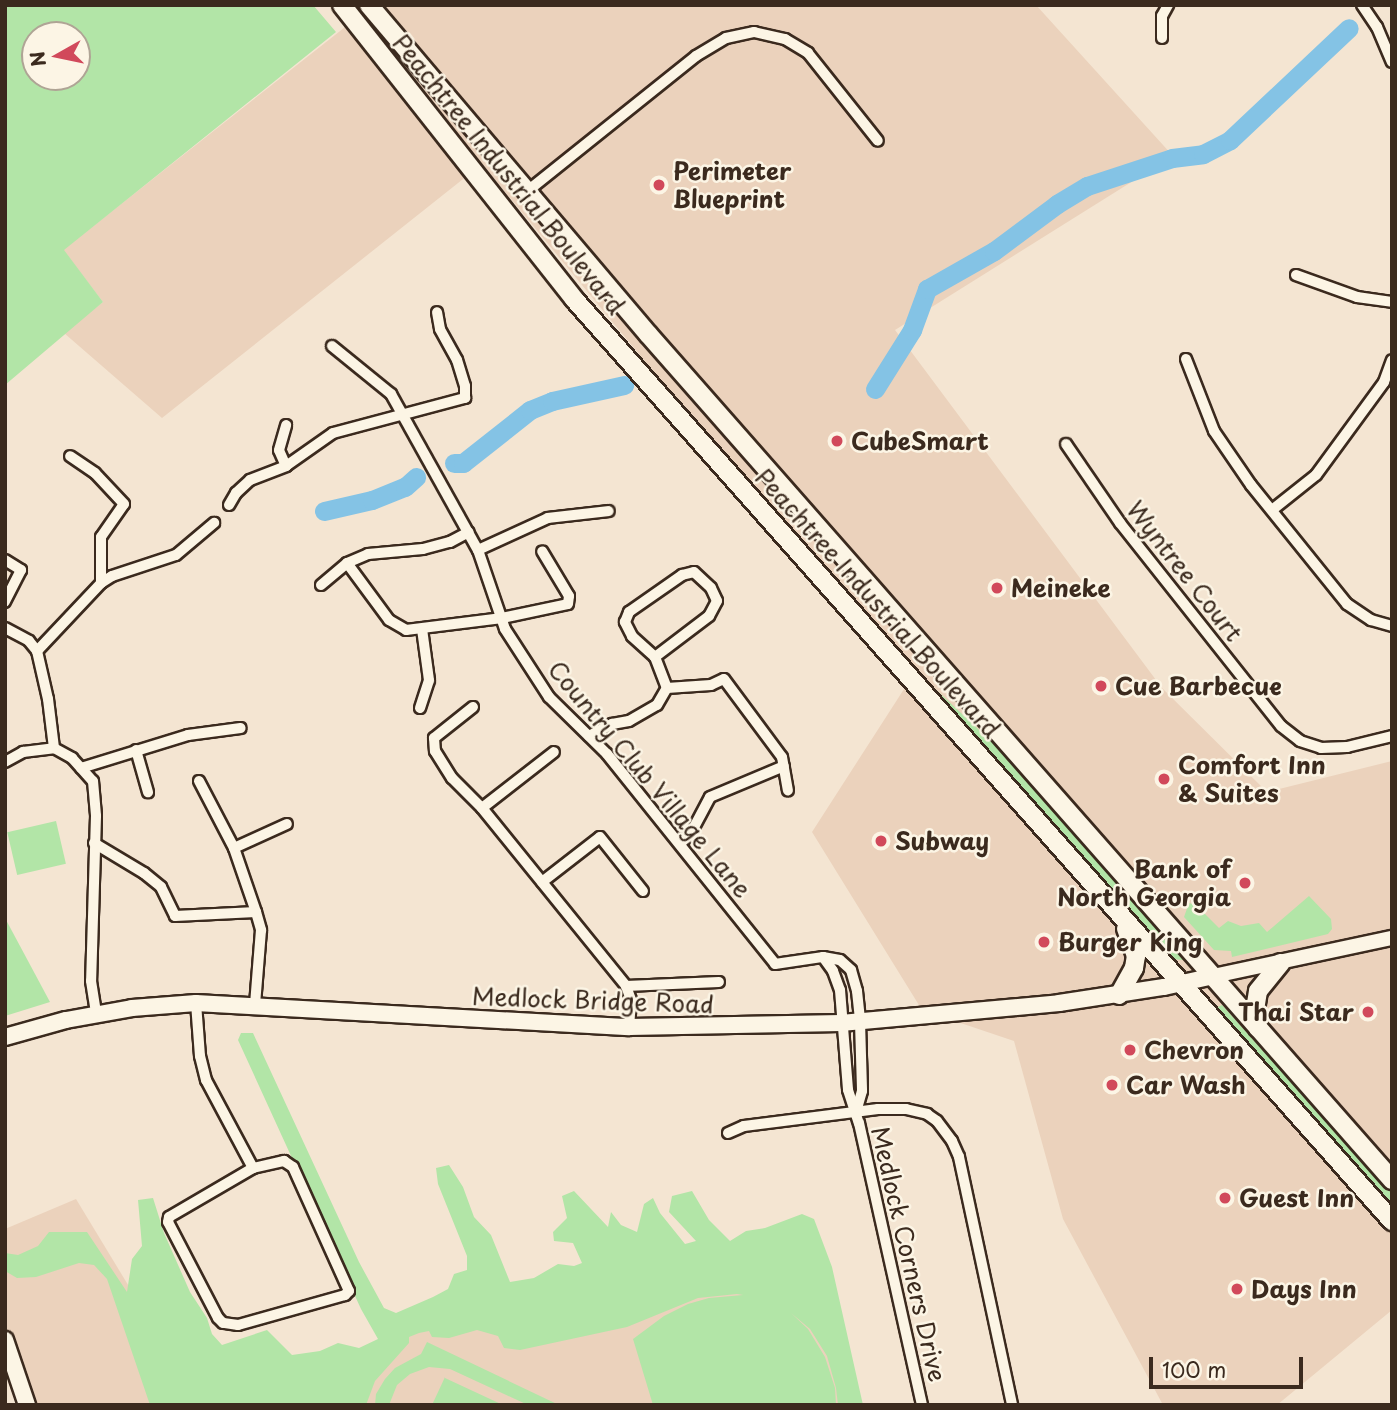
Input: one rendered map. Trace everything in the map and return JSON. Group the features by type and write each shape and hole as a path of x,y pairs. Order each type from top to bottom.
{"highway":[{"name":"Peachtree Industrial Boulevard","path":"342,5 574,299 1392,1221"},
{"name":"Peachtree Industrial Boulevard","path":"369,5 525,192 1392,1180"},
{"path":"1119,913 1136,956 1134,968 1119,995"},
{"path":"1258,1028 1255,1010 1258,991 1281,963"}],"main road":[{"name":"Medlock Bridge Road","path":"5,1037 96,1014 196,1003 629,1027 841,1023 992,1011 1119,995 1214,976"},
{"path":"5,1340 27,1405"}],"street":[{"path":"1162,38 1162,16 1168,5"},
{"path":"1362,5 1377,27 1392,62"},
{"path":"525,192 696,56 726,38 754,32 785,39 808,53 878,142"},
{"path":"1296,275 1357,297 1392,302"},
{"path":"229,505 236,493 250,480 286,467 339,430 465,398 466,386 457,360 440,329 437,312"},
{"name":"Country Club Village Lane","path":"332,346 391,394 478,550 502,618 549,697 589,736 680,844 775,964 822,957"},
{"path":"1185,359 1203,408 1227,454 1347,604 1371,620 1392,626"},
{"path":"1272,510 1316,475 1384,382 1392,360"},
{"path":"286,425 279,450 286,467"},
{"name":"Wyntree Court","path":"1066,444 1120,523 1281,726 1300,741 1321,748 1347,747 1392,736"},
{"path":"70,456 95,473 124,504 101,537 101,583"},
{"path":"478,550 548,518 609,511"},
{"path":"37,651 101,583 112,576 176,555 214,523"},
{"path":"321,585 347,563 368,554 423,549 450,542 468,532"},
{"path":"347,563 388,620 406,630 502,618 568,604 569,596 542,551"},
{"path":"5,560 21,569 5,602"},
{"path":"655,657 709,616 717,601 711,588 694,572 682,575 629,612 625,622 632,636 655,657 667,688"},
{"path":"5,628 29,641 37,651 48,699 54,748"},
{"path":"420,708 429,680 422,629"},
{"path":"667,688 711,685 724,679 782,757 788,790"},
{"path":"589,736 612,724 629,721 657,705 667,688"},
{"path":"473,707 434,738 435,751 452,778 482,808 626,986 631,1000 629,1027"},
{"path":"81,768 188,735 241,728"},
{"path":"5,762 23,752 54,748 72,758 93,780 91,981 96,1014"},
{"path":"136,750 148,792"},
{"path":"482,808 554,752"},
{"path":"680,844 692,831 710,797 784,766"},
{"path":"199,781 234,848 261,930 255,1005"},
{"path":"234,848 287,824"},
{"path":"542,882 600,837 643,891"},
{"path":"94,844 144,873 162,887 175,916 256,912"},
{"path":"1214,976 1392,938"},
{"path":"822,957 840,960 850,970 857,991 860,1022"},
{"path":"822,957 833,971 840,990 841,1023"},
{"path":"626,986 719,982"},
{"path":"196,1003 200,1056 206,1080 253,1168"},
{"name":"Medlock Corners Drive","path":"856,1112 862,1091 860,1022"},
{"name":"Medlock Corners Drive","path":"841,1023 848,1090 856,1112 922,1405"},
{"name":"Medlock Corners Drive","path":"728,1133 744,1126 856,1112 906,1109 927,1114 937,1121 952,1141 958,1157 1012,1405"},
{"path":"284,1161 293,1167 349,1291 345,1295 238,1325 218,1318 168,1223 169,1217 253,1168 284,1161"}],"shaded area":[{"path":"373,5 1036,5 1173,156 895,330 1162,688 1267,792 1392,761 1392,1310 1277,1405 1163,1405 1063,1219 1014,1041 922,1010 812,832 915,672 700,428 482,164 162,418 64,333 103,302 63,250"},
{"path":"76,1199 159,1336 188,1405 27,1405 5,1338 5,1229"},
{"path":"745,1274 826,1340 842,1405 277,1405 410,1332"}],"green space":[{"path":"5,5 313,5 336,32 64,250 103,302 5,385"},
{"path":"929,683 1025,773 1184,954 1183,960 1172,959 925,688"},
{"path":"56,821 66,864 17,875 7,832"},
{"path":"1309,896 1331,919 1332,929 1328,934 1232,957 1231,951 1214,950 1184,917 1189,903 1196,905 1219,928 1228,921 1241,926 1259,923 1267,932"},
{"path":"5,918 50,1002 5,1016"},
{"path":"1222,1005 1364,1163 1392,1188 1392,1214 1215,1014 1216,1008"},
{"path":"241,1033 253,1033 359,1262 384,1308 396,1313 433,1297 448,1289 454,1274 467,1270 467,1256 438,1184 436,1168 449,1165 463,1187 474,1217 491,1235 510,1282 534,1278 558,1264 574,1266 582,1263 573,1243 554,1241 553,1232 567,1218 562,1196 574,1191 608,1227 611,1212 621,1225 637,1232 644,1204 653,1198 660,1213 685,1244 696,1241 669,1212 672,1196 692,1191 709,1220 730,1241 746,1231 765,1228 802,1214 814,1219 832,1267 863,1405 838,1405 836,1388 827,1356 810,1329 791,1313 808,1329 825,1357 835,1388 836,1405 653,1405 633,1339 664,1316 688,1304 709,1298 743,1295 737,1294 698,1298 627,1327 520,1350 504,1348 498,1336 477,1330 449,1338 432,1337 429,1331 419,1333 409,1337 409,1343 375,1381 366,1405 150,1405 107,1279 94,1265 79,1263 36,1277 17,1278 5,1271 5,1253 18,1255 38,1246 49,1232 87,1232 127,1292 132,1259 142,1246 138,1200 153,1198 164,1233 190,1292 207,1318 212,1334 222,1345 267,1330 292,1355 320,1351 338,1343 359,1348 378,1339 361,1309 238,1040"},
{"path":"427,1342 559,1405 528,1405 450,1369 429,1367 410,1374 397,1385 389,1405 375,1405 376,1394 385,1379 395,1368 421,1354"},
{"path":"445,1378 503,1405 432,1405"}],"waterway":[{"path":"875,389 912,330 927,289 994,251 1057,204 1087,186 1172,158 1203,154 1230,140 1349,28"},
{"path":"454,463 463,463 530,410 552,401 624,385"},
{"path":"324,511 372,500 405,487 416,477"}],"place":[{"name":"Perimeter Blueprint","path":"659,185"},
{"name":"CubeSmart","path":"837,441"},
{"name":"Meineke","path":"997,588"},
{"name":"Cue Barbecue","path":"1101,686"},
{"name":"Comfort Inn & Suites","path":"1164,779"},
{"name":"Subway","path":"881,841"},
{"name":"Bank of North Georgia","path":"1245,883"},
{"name":"Burger King","path":"1044,942"},
{"name":"Thai Star","path":"1368,1012"},
{"name":"Chevron","path":"1130,1050"},
{"name":"Car Wash","path":"1112,1085"},
{"name":"Guest Inn","path":"1225,1198"},
{"name":"Days Inn","path":"1237,1289"}]}
